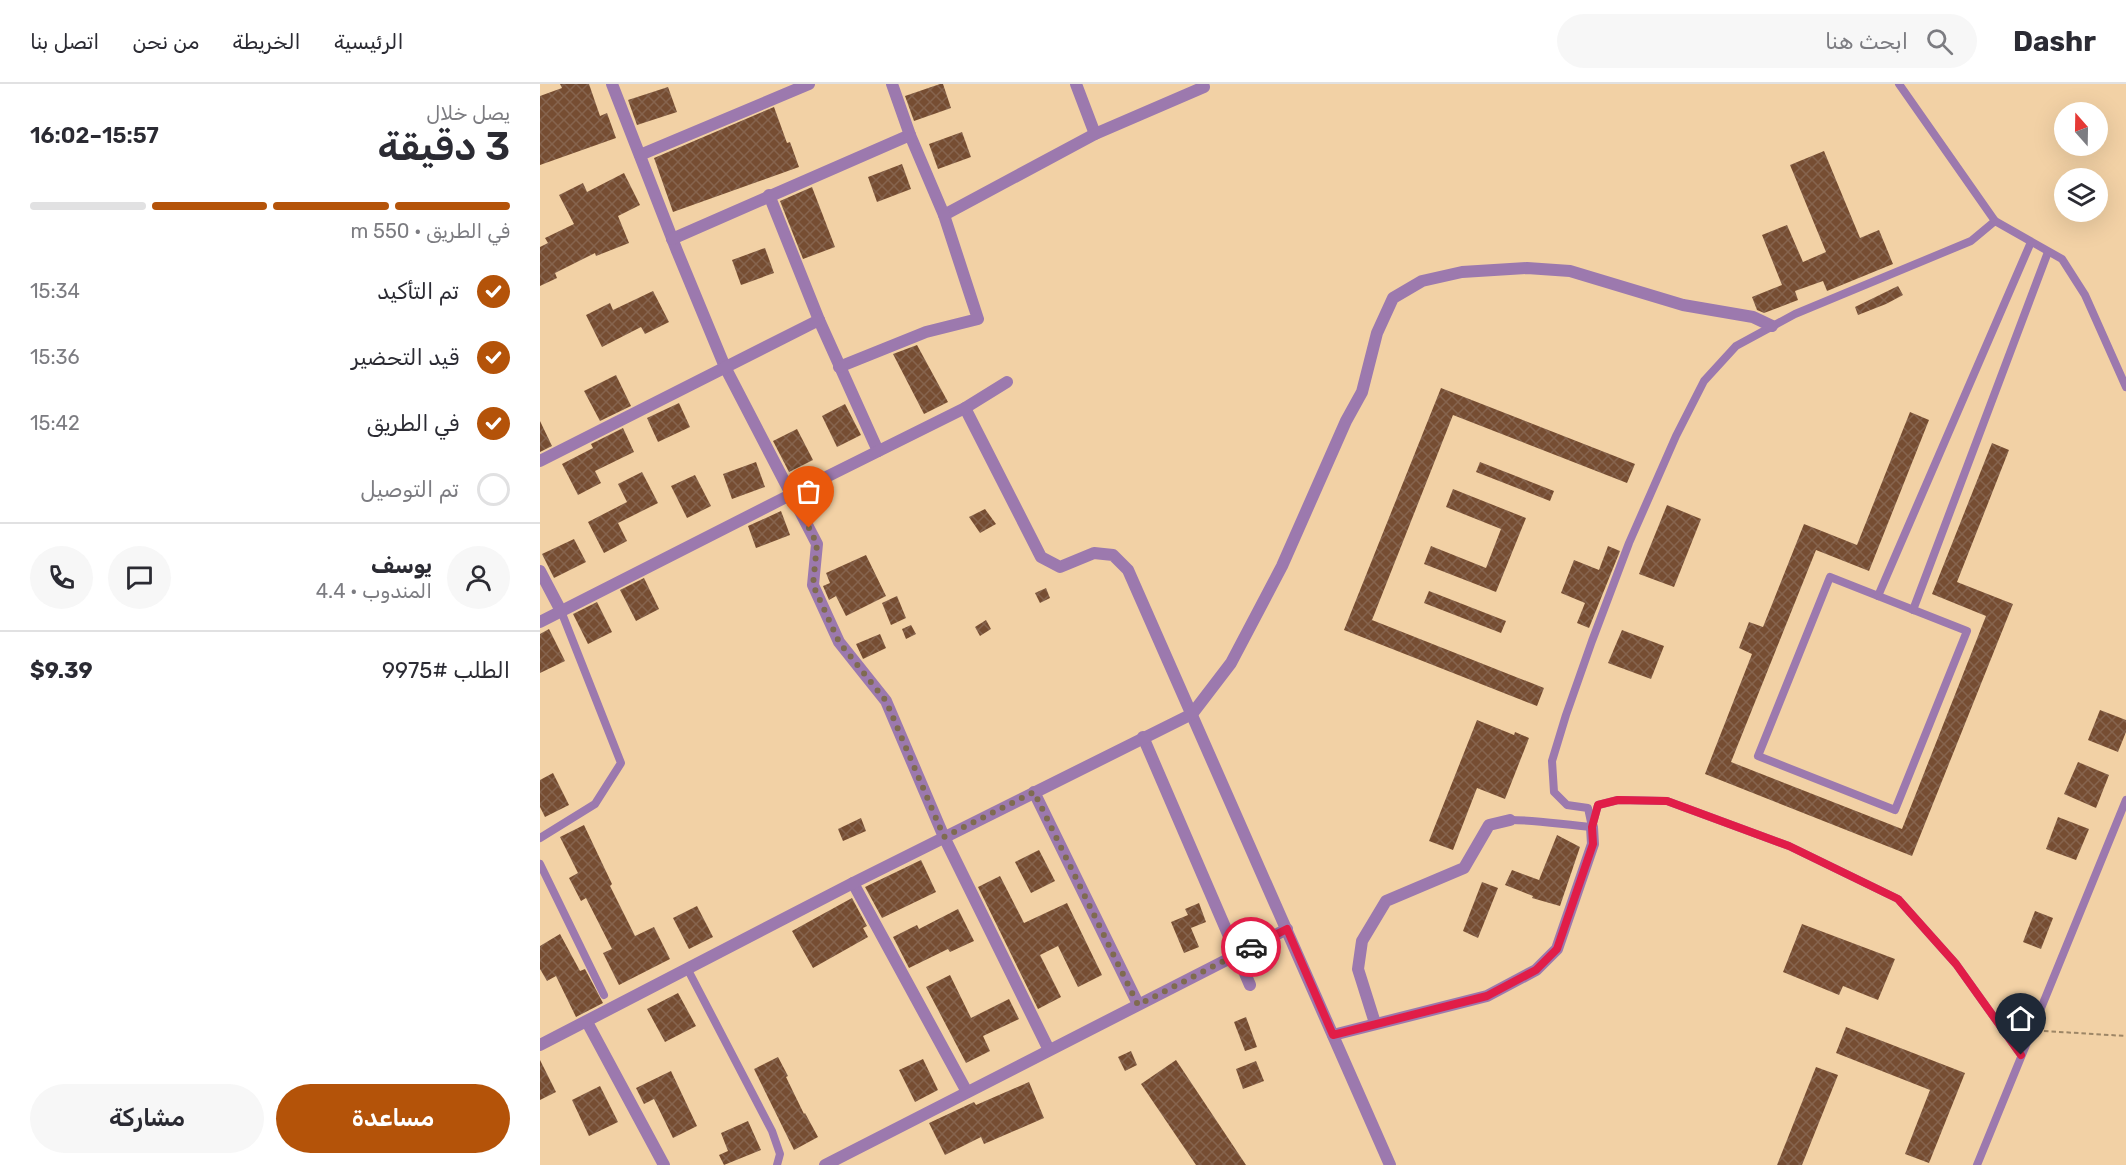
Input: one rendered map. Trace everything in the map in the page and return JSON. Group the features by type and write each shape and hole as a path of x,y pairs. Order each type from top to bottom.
{"street":[{"path":"612,84 725,367 817,544 813,585 839,642 886,701 944,837 1049,1050"},
{"path":"640,154 809,84"},
{"path":"839,367 926,332 978,319 944,214 910,135 892,84"},
{"path":"1076,84 1095,134"},
{"path":"944,214 1095,134 1204,87 1203,84"},
{"path":"672,239 910,135"},
{"path":"769,195 839,367 878,451"},
{"path":"540,1045 853,883 1192,714 1231,663 1282,566 1346,421 1362,392 1377,333 1393,298 1422,281 1462,272 1527,268 1570,271 1683,304 1753,317 1772,326"},
{"path":"540,461 819,320"},
{"path":"540,622 965,408 1007,382"},
{"path":"965,408 1041,557 1060,567 1094,553 1113,555 1128,570 1390,1165"},
{"path":"540,571 561,611"},
{"path":"1143,737 1250,985"},
{"path":"1034,792 1138,1005"},
{"path":"1375,1023 1358,969 1362,941 1386,901 1464,868 1488,825 1510,820"},
{"path":"1333,1035 1487,996 1536,970 1557,949 1593,844 1592,827"},
{"path":"853,883 967,1092"},
{"path":"825,1165 1287,929"},
{"path":"587,1022 664,1165"}],"lane":[{"path":"1899,84 1995,221 2062,259 2085,295 2126,387"},
{"path":"1592,827 1588,808 1567,805 1554,792 1552,760 1566,715 1629,543 1676,436 1704,381 1736,346 1772,326 1795,314 1971,241 1995,221"},
{"path":"1878,596 2031,242"},
{"path":"1913,610 2048,252"},
{"path":"1830,577 1878,596 1967,631 1895,810 1758,756 1830,577"},
{"path":"540,838 595,804 621,763 561,611"},
{"path":"1592,827 1598,805 1618,800 1667,801 1789,846 1898,899 1956,964 2021,1055"},
{"path":"1977,1165 2126,801"},
{"path":"1510,820 1537,820 1562,825 1592,827"},
{"path":"540,864 604,995"},
{"path":"688,970 772,1131 780,1154 777,1165"}],"path":[{"path":"2032,1030 2126,1036"}],"building":[{"path":"560,84 589,84 600,116 607,113 616,138 540,165 540,96 562,88"},
{"path":"943,84 951,108 914,121 905,96"},
{"path":"668,87 677,112 637,125 628,100"},
{"path":"774,107 787,143 790,142 799,167 673,212 654,158"},
{"path":"962,132 971,157 938,169 929,144"},
{"path":"1824,151 1860,238 1879,230 1893,264 1827,291 1823,281 1795,291 1798,300 1764,313 1757,310 1752,297 1782,285 1762,235 1787,225 1803,262 1826,252 1790,165"},
{"path":"902,164 911,189 877,202 868,177"},
{"path":"624,173 640,205 618,216 629,243 596,256 595,253 555,273 557,278 540,286 540,247 548,243 545,238 574,224 559,195 583,183 587,192"},
{"path":"812,187 835,247 803,259 780,201"},
{"path":"765,248 774,273 741,285 732,260"},
{"path":"1898,286 1903,295 1858,315 1855,307"},
{"path":"653,291 669,322 645,334 641,327 602,347 586,315 610,303 613,310"},
{"path":"917,345 948,402 924,414 893,354"},
{"path":"616,375 631,406 600,421 584,391"},
{"path":"1441,388 1635,464 1627,483 1453,415 1372,620 1544,688 1537,706 1344,630"},
{"path":"679,403 690,427 658,442 647,418"},
{"path":"845,404 861,435 837,447 822,416"},
{"path":"1910,412 1929,420 1869,571 1816,550 1731,762 1902,829 1986,616 1932,594 1992,443 2009,450 1957,582 2013,604 1912,856 1705,774 1752,654 1739,648 1749,622 1763,627 1804,524 1857,545"},
{"path":"540,421 552,446 540,452"},
{"path":"623,428 634,452 595,471 601,483 578,495 562,464 593,448 591,444"},
{"path":"797,429 813,460 789,472 773,441"},
{"path":"756,462 765,487 732,499 723,474"},
{"path":"1480,462 1554,491 1550,501 1476,472"},
{"path":"642,472 658,503 618,523 627,541 604,553 588,522 627,502 618,484"},
{"path":"695,475 711,506 687,518 671,486"},
{"path":"1453,489 1526,518 1496,592 1424,564 1431,546 1486,568 1501,529 1446,507"},
{"path":"1667,505 1701,519 1674,587 1639,574"},
{"path":"985,509 996,524 980,533 969,517"},
{"path":"781,511 790,535 756,548 748,526"},
{"path":"574,539 586,562 554,578 542,554"},
{"path":"1608,546 1620,551 1589,628 1577,623 1585,603 1561,593 1574,560 1599,570"},
{"path":"866,555 886,596 846,616 836,596 829,600 823,586 830,583 826,573"},
{"path":"644,578 659,609 636,621 620,590"},
{"path":"1046,588 1050,598 1040,603 1035,593"},
{"path":"1429,591 1506,621 1501,633 1424,603"},
{"path":"897,596 906,618 891,625 882,603"},
{"path":"597,602 612,632 588,644 573,614"},
{"path":"986,620 991,629 980,636 975,627"},
{"path":"911,625 916,634 906,639 902,629"},
{"path":"549,629 565,661 540,673 540,634"},
{"path":"1622,630 1664,646 1651,679 1608,663"},
{"path":"880,634 886,648 863,659 856,644"},
{"path":"2100,710 2126,720 2126,732 2118,752 2088,740"},
{"path":"1477,720 1514,735 1515,732 1529,738 1505,799 1477,788 1453,850 1429,841"},
{"path":"2078,762 2109,775 2096,808 2064,794"},
{"path":"553,773 569,805 545,817 540,807 540,780"},
{"path":"2058,817 2089,829 2076,860 2046,849"},
{"path":"861,818 866,831 843,841 838,829"},
{"path":"584,825 612,884 610,886 635,936 654,927 670,959 619,985 603,953 612,949 586,898 581,901 569,878 578,873 560,837"},
{"path":"1557,835 1580,847 1560,906 1532,898 1533,896 1505,885 1512,870 1539,880"},
{"path":"1039,850 1055,881 1031,893 1015,862"},
{"path":"921,860 936,892 882,918 865,887"},
{"path":"1000,876 1024,923 1067,903 1102,975 1078,987 1058,946 1040,955 1061,997 1038,1009 978,887"},
{"path":"1482,882 1498,888 1478,938 1463,931"},
{"path":"852,898 867,926 863,928 868,937 813,968 792,931"},
{"path":"1199,903 1206,922 1191,928 1199,947 1184,953 1171,922 1188,915 1185,909"},
{"path":"697,906 713,937 689,949 673,918"},
{"path":"958,909 974,941 950,952 948,949 909,968 893,937 917,925 919,929"},
{"path":"2035,911 2053,918 2041,949 2023,942"},
{"path":"1802,924 1895,959 1878,1000 1843,986 1839,995 1783,972"},
{"path":"560,934 580,971 585,969 603,1003 576,1017 556,976 547,981 540,969 540,946"},
{"path":"950,975 971,1018 1009,999 1019,1019 983,1036 990,1051 966,1063 926,987"},
{"path":"678,993 696,1026 665,1042 647,1009"},
{"path":"1246,1017 1257,1047 1245,1051 1234,1022"},
{"path":"1846,1027 1965,1073 1929,1163 1905,1154 1930,1090 1836,1053"},
{"path":"1131,1051 1137,1065 1125,1071 1118,1057"},
{"path":"778,1057 804,1114 818,1137 794,1150 754,1069"},
{"path":"923,1059 938,1090 915,1102 899,1070"},
{"path":"540,1060 556,1092 540,1100"},
{"path":"1176,1060 1246,1165 1196,1165 1141,1084"},
{"path":"1256,1061 1264,1081 1243,1089 1236,1069"},
{"path":"1816,1067 1838,1075 1802,1165 1777,1165"},
{"path":"671,1071 697,1126 673,1138 654,1099 644,1104 636,1088"},
{"path":"1029,1082 1044,1118 984,1144 981,1137 945,1155 929,1123 974,1102 976,1105"},
{"path":"600,1086 618,1122 589,1136 572,1100"},
{"path":"748,1121 761,1150 724,1165 719,1155 728,1151 721,1133"}],"way so far":[{"path":"809,528 817,544 813,585 839,642 886,701 944,837 1034,792 1138,1005 1251,947"}],"route":[{"path":"1251,947 1287,929 1333,1035 1487,996 1536,970 1557,949 1593,844 1592,827 1598,805 1618,800 1667,801 1789,846 1898,899 1956,964 2021,1055"}]}
